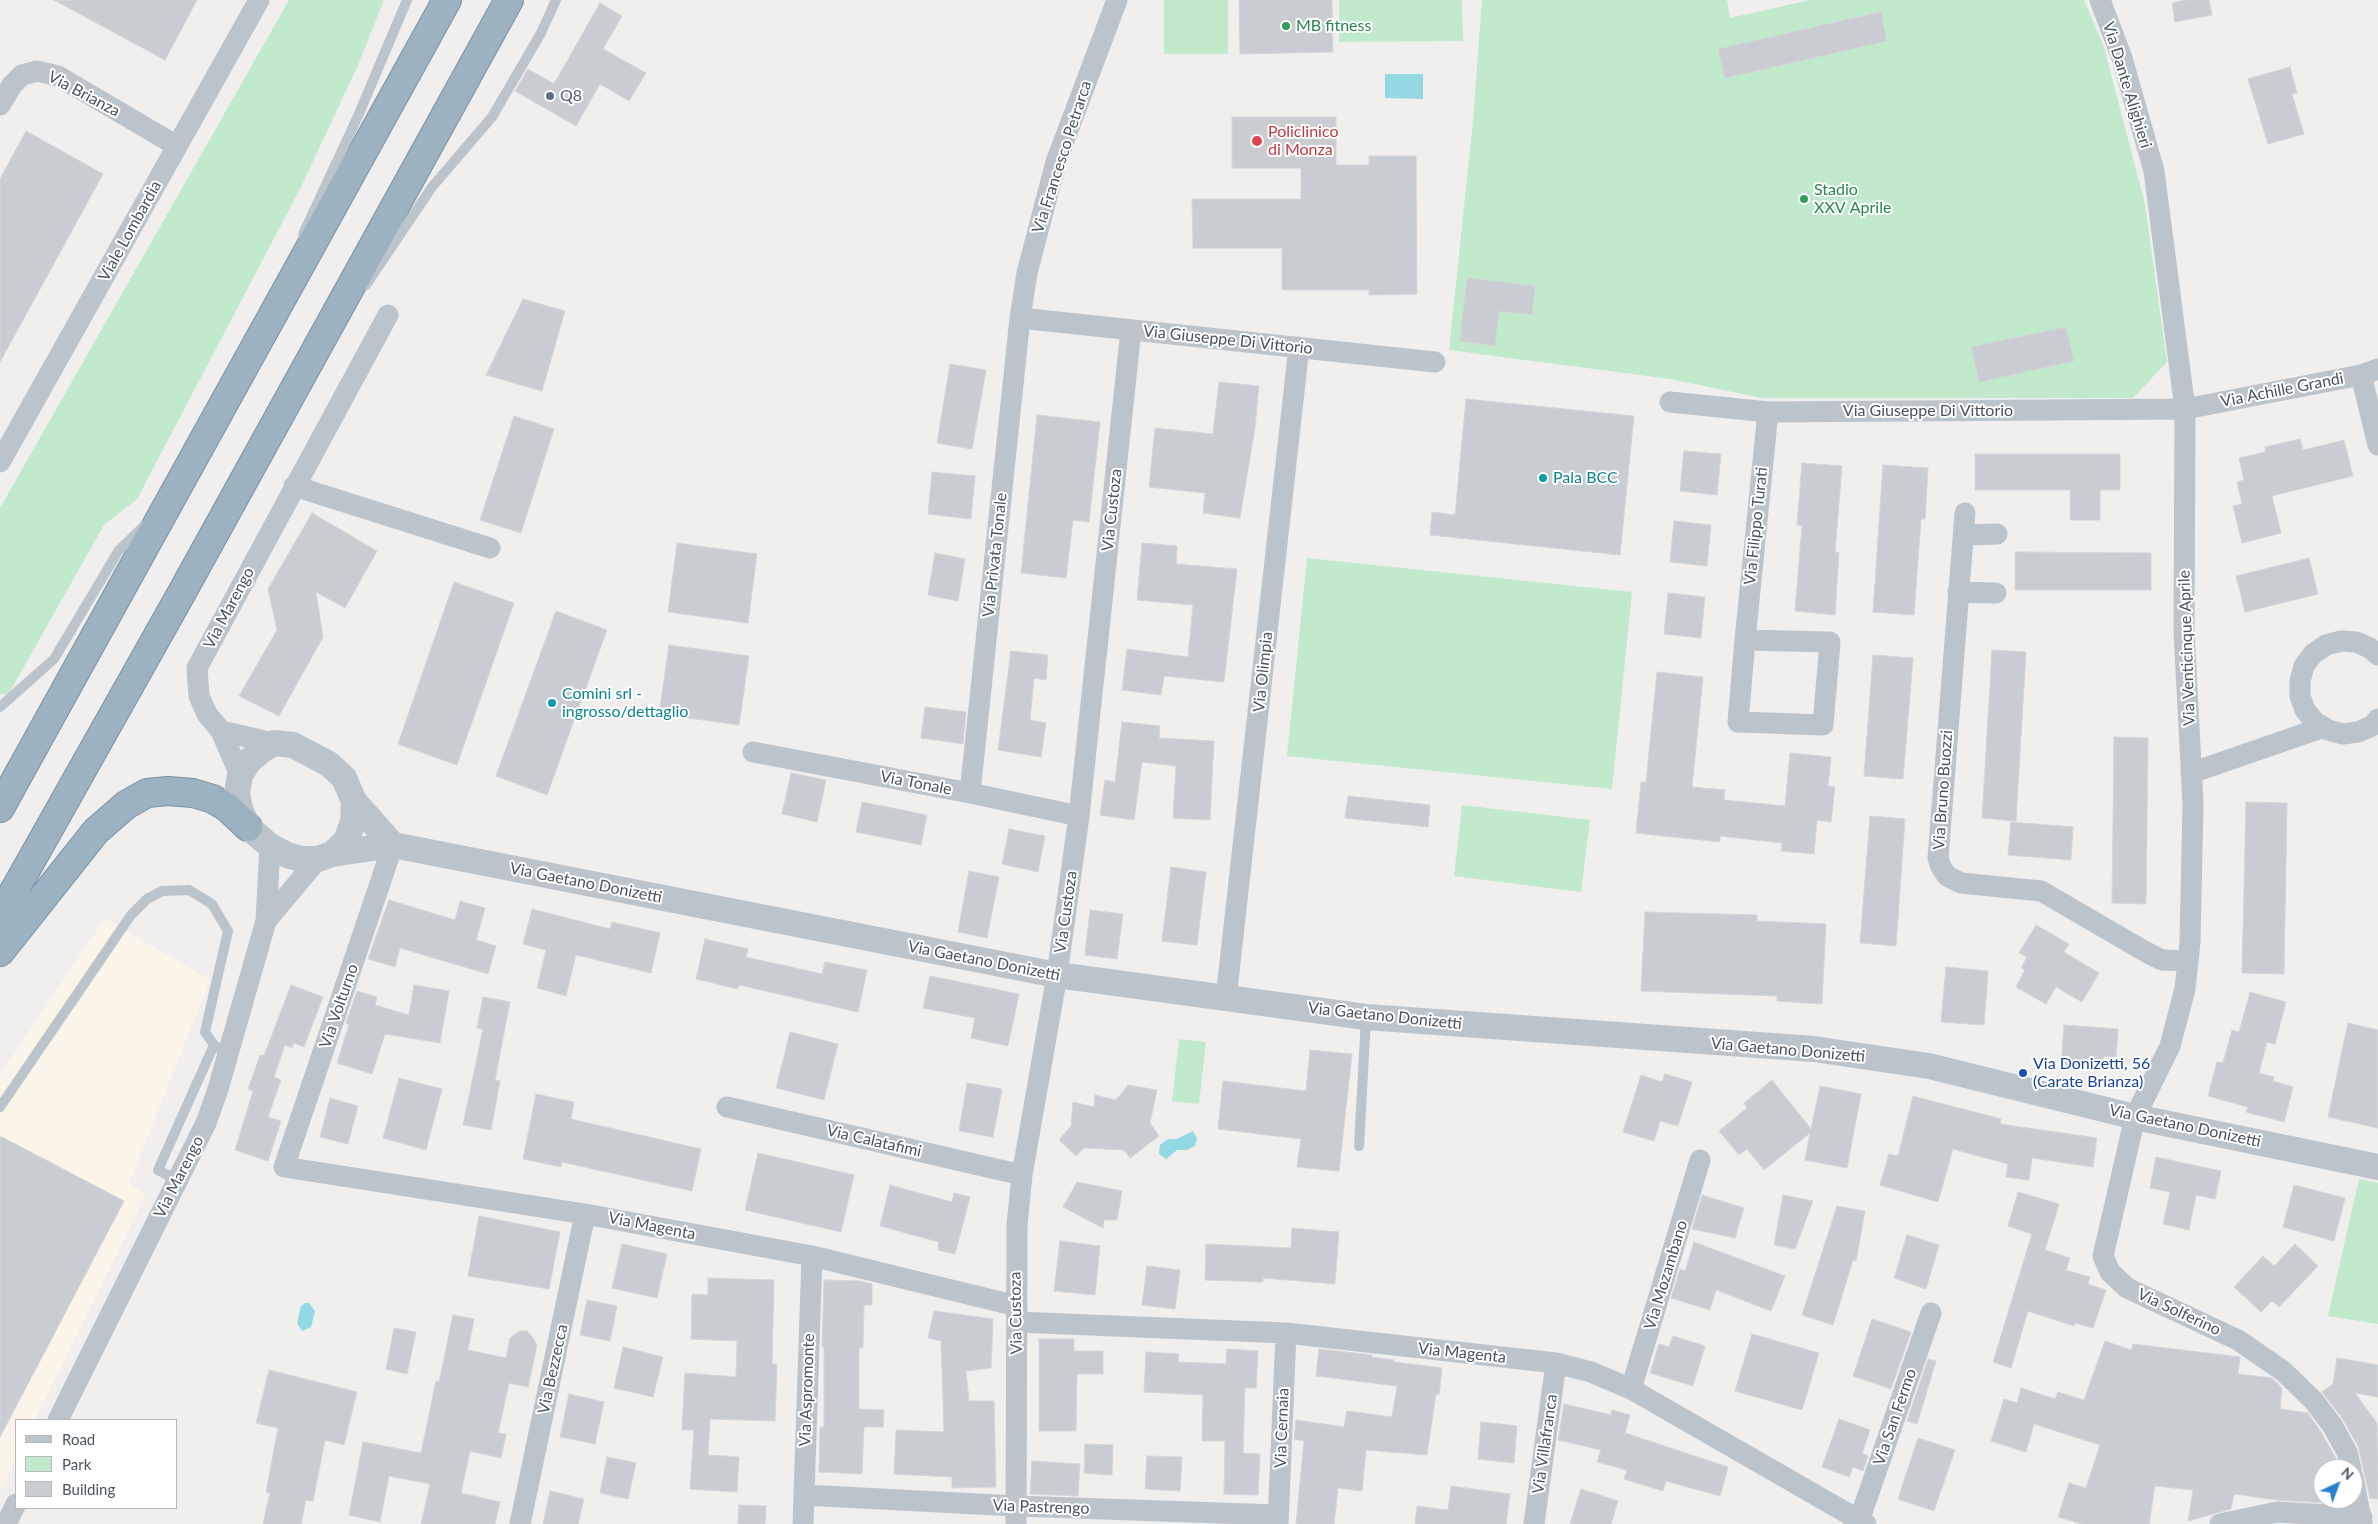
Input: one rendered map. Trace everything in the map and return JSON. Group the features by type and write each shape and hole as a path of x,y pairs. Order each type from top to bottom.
{"highway":[{"path":"0,808 447,0"},
{"path":"0,916 509,0"},
{"path":"0,952 96,831 126,804 147,793 168,791 193,793 214,799 228,808 248,827"}],"street":[{"name":"Viale Lombardia","path":"0,462 258,0"},
{"name":"Via Francesco Petrarca","path":"1020,318 1027,274 1056,162 1118,0"},
{"name":"Via Dante Alighieri","path":"2100,0 2122,58 2154,171"},
{"name":"Via Brianza","path":"0,105 12,85 22,75 37,71 58,76 177,146"},
{"name":"Via Venticinque Aprile","path":"2135,1117 2170,1046 2185,989 2188,961 2194,804 2184,631 2185,409 2154,171"},
{"name":"Via Marengo","path":"240,775 221,730 207,714 199,696 197,668 388,315"},
{"name":"Via Giuseppe Di Vittorio","path":"1020,318 1435,362"},
{"name":"Via Privata Tonale","path":"970,793 1020,318"},
{"name":"Via Custoza","path":"1016,1515 1016,1225 1022,1175 1058,975 1079,816 1131,330"},
{"name":"Via Olimpia","path":"1226,998 1299,348"},
{"name":"Via Achille Grandi","path":"2185,409 2370,372"},
{"path":"2370,372 2378,445"},
{"name":"Via Giuseppe Di Vittorio","path":"1670,402 1768,412 2185,409"},
{"name":"Via Filippo Turati","path":"1745,640 1830,642 1823,725 1738,722 1745,640 1768,412"},
{"path":"294,486 490,548"},
{"name":"Via Bruno Buozzi","path":"1964,513 1964,535 1938,858 1941,867 1947,876 1961,883 2041,891 2162,960 2188,961"},
{"path":"1964,535 1997,534"},
{"path":"1958,592 1996,593"},
{"path":"2378,655 2370,648 2356,642 2341,641 2326,645 2313,654 2304,666 2300,681 2300,696 2305,710 2315,722 2324,727 2343,734 2358,732 2372,726 2378,719"},
{"path":"2191,773 2324,727"},
{"path":"221,730 274,743 293,745 328,764 344,778 354,801 393,845"},
{"path":"274,743 249,761 240,775 237,793 240,809 248,827 270,846 301,859 325,857 346,841 353,822 354,801"},
{"name":"Via Tonale","path":"753,752 970,793 1079,816"},
{"name":"Via Gaetano Donizetti","path":"325,857 393,845 1058,975 1366,1017 1814,1049 1929,1066 2135,1117 2378,1167"},
{"name":"Via Volturno","path":"284,1167 393,845"},
{"name":"Via Marengo","path":"58,1419 206,1123 221,1050 266,921 270,846"},
{"name":"Via Marengo","path":"266,921 325,857"},
{"name":"Via Calatafimi","path":"726,1107 1022,1175"},
{"name":"Via Solferino","path":"2135,1117 2103,1256 2110,1272 2127,1288 2238,1340 2283,1371 2314,1401 2332,1425 2347,1452 2349,1459"},
{"name":"Via Mozambano","path":"1631,1389 1700,1160"},
{"name":"Via Magenta","path":"284,1167 585,1214 812,1256 1017,1314 1286,1333 1556,1363 1592,1372 1631,1389 1715,1435 1862,1523"},
{"name":"Via Bezzecca","path":"520,1524 585,1214"},
{"name":"Via Aspromonte","path":"803,1524 812,1256"},
{"name":"Via San Fermo","path":"1862,1523 1931,1313"},
{"name":"Via Cernaia","path":"1278,1520 1286,1333"},
{"name":"Via Villafranca","path":"1534,1524 1556,1363"},
{"name":"Via Pastrengo","path":"804,1495 1016,1515 1278,1520"},
{"path":"6,1524 15,1506"},
{"path":"2220,1524 2277,1512 2362,1520"}],"lane":[{"path":"284,294 300,241 322,190 358,116 407,0"},
{"path":"307,365 359,294 432,187 492,117 541,33 556,0"},
{"path":"0,707 54,659 119,550 167,504"},
{"path":"0,1107 131,915 147,899 162,891 189,890 212,904 228,931 205,1032 221,1050"},
{"path":"1359,1146 1366,1017"}],"shaded area":[{"path":"105,918 210,980 129,1184 146,1194 35,1419 15,1419 15,1461 0,1492 0,1075"}],"green space":[{"path":"289,0 384,0 359,63 302,185 137,499 104,525 8,695 0,694 0,508"},
{"path":"1164,0 1228,0 1228,54 1164,54"},
{"path":"1339,0 1462,0 1463,41 1339,42"},
{"name":"Stadio XXV Aprile","path":"1482,0 1727,0 1730,18 1810,0 2084,0 2104,47 2145,204 2167,362 2133,398 1762,398 1670,379 1449,350 1473,121"},
{"path":"1307,558 1632,592 1612,789 1287,756"},
{"path":"1462,805 1590,820 1581,892 1454,876"},
{"path":"1179,1039 1206,1042 1199,1104 1172,1101"},
{"path":"2359,1179 2378,1183 2378,1324 2328,1316"}],"water":[{"path":"1385,74 1423,74 1423,99 1385,98"},
{"path":"1193,1131 1197,1138 1195,1146 1187,1150 1177,1150 1166,1159 1159,1154 1160,1145 1168,1139 1177,1139"},
{"path":"309,1303 315,1311 311,1327 302,1331 297,1323 301,1306"}],"building":[{"path":"54,0 197,0 165,60"},
{"name":"MB fitness","path":"1239,0 1332,0 1333,52 1240,54"},
{"path":"2186,0 2209,0 2212,15 2175,22 2172,3"},
{"path":"600,3 622,16 603,49 646,73 629,101 600,84 576,126 515,91 528,69 554,84"},
{"path":"1881,12 1887,41 1725,78 1718,49"},
{"path":"2290,67 2297,93 2292,94 2304,134 2268,144 2248,79"},
{"path":"1232,117 1336,117 1336,165 1369,165 1369,156 1416,156 1417,294 1369,295 1369,290 1282,290 1282,248 1193,248 1192,199 1301,199 1301,168 1232,168"},
{"path":"26,131 103,174 0,362 0,179"},
{"path":"1467,278 1535,286 1532,315 1499,311 1495,346 1460,341"},
{"path":"523,299 565,311 542,391 486,375"},
{"path":"2066,327 2074,361 1979,382 1971,347"},
{"path":"950,364 986,370 972,449 937,443"},
{"path":"1219,382 1259,386 1255,427 1240,518 1203,513 1205,493 1149,487 1155,428 1213,434"},
{"name":"Pala BCC","path":"1466,399 1634,416 1620,555 1430,535 1432,512 1455,515"},
{"path":"1037,415 1100,422 1089,522 1073,520 1066,578 1021,573"},
{"path":"514,416 554,429 521,533 480,520"},
{"path":"2300,439 2303,450 2344,440 2353,476 2272,496 2281,533 2242,543 2233,506 2242,504 2237,482 2244,480 2239,458 2266,452 2265,447"},
{"path":"1684,451 1721,454 1717,495 1680,491"},
{"path":"1975,454 2120,454 2120,490 2100,490 2100,520 2070,520 2070,490 1975,490"},
{"path":"1802,463 1842,466 1835,552 1839,552 1835,615 1795,611 1802,526 1797,525"},
{"path":"1883,465 1928,468 1925,519 1921,519 1914,615 1873,612"},
{"path":"932,472 975,476 971,519 928,514"},
{"path":"312,513 377,551 345,608 316,592 323,637 279,716 239,696 277,630 268,589"},
{"path":"1674,521 1711,525 1707,566 1670,562"},
{"path":"677,543 757,554 748,623 668,612"},
{"path":"1142,543 1177,546 1176,564 1237,569 1224,682 1164,676 1161,695 1122,690 1127,649 1188,657 1193,605 1137,600"},
{"path":"2015,552 2151,553 2151,590 2015,590"},
{"path":"935,553 965,559 958,601 928,595"},
{"path":"2309,558 2318,594 2245,612 2236,576"},
{"path":"454,582 514,603 457,765 398,744"},
{"path":"1668,593 1705,597 1701,638 1664,634"},
{"name":"Comini srl - ingrosso/dettaglio","path":"556,611 607,630 547,795 496,776"},
{"path":"669,645 749,656 739,725 659,714"},
{"path":"1992,650 2026,652 2016,821 1982,818"},
{"path":"1011,651 1048,655 1046,680 1034,678 1030,720 1046,723 1041,757 998,750"},
{"path":"1873,655 1913,658 1903,779 1864,776"},
{"path":"1657,672 1703,677 1692,787 1725,790 1724,800 1785,806 1790,753 1831,757 1828,786 1835,787 1831,822 1817,820 1814,854 1781,851 1782,843 1720,836 1720,842 1636,833 1641,782 1646,782"},
{"path":"925,707 966,712 963,744 921,738"},
{"path":"1122,722 1160,726 1159,738 1214,741 1210,820 1173,818 1176,766 1142,762 1134,820 1100,815 1105,780 1115,782"},
{"path":"2114,737 2148,738 2146,904 2112,903"},
{"path":"791,773 826,780 817,822 782,814"},
{"path":"1348,796 1430,805 1428,827 1345,818"},
{"path":"862,802 927,815 921,845 856,832"},
{"path":"2246,802 2287,803 2284,974 2242,973"},
{"path":"1870,816 1905,819 1896,946 1860,943"},
{"path":"2011,822 2073,827 2071,860 2008,855"},
{"path":"1009,829 1045,836 1038,872 1002,864"},
{"path":"1171,867 1206,872 1197,945 1162,941"},
{"path":"969,871 999,877 987,938 958,932"},
{"path":"389,900 455,920 460,901 485,908 476,940 496,946 488,974 400,948 395,967 368,959"},
{"path":"532,909 610,929 612,922 660,933 651,973 576,955 566,996 537,988 546,950 523,944"},
{"path":"1090,910 1123,914 1117,959 1085,955"},
{"path":"1645,912 1757,915 1757,921 1826,924 1822,1004 1777,1001 1777,996 1641,991"},
{"path":"2036,925 2069,944 2064,952 2099,973 2082,1002 2056,987 2046,1004 2016,987 2025,970 2021,968 2027,957 2019,953"},
{"path":"705,939 748,949 746,957 822,974 825,962 867,970 858,1012 739,985 738,989 696,979"},
{"path":"1946,967 1988,971 1984,1025 1941,1022"},
{"path":"930,976 1019,994 1008,1046 971,1038 975,1018 923,1008"},
{"path":"291,985 323,997 304,1047 294,1043 292,1048 285,1045 274,1077 281,1080 268,1117 281,1121 268,1161 235,1150 253,1091 248,1089 260,1055 264,1056"},
{"path":"414,985 449,991 440,1043 385,1034 372,1074 337,1063 349,1025 346,1023 357,991 377,997 375,1005 409,1015"},
{"path":"2250,992 2286,1002 2275,1044 2267,1042 2259,1073 2274,1077 2273,1081 2293,1087 2284,1122 2246,1112 2248,1107 2208,1096 2217,1062 2223,1063 2232,1030 2239,1032"},
{"path":"483,997 510,1002 495,1080 500,1081 491,1130 463,1125 483,1029 477,1028"},
{"path":"2348,1023 2378,1030 2378,1128 2328,1117"},
{"path":"2064,1025 2118,1029 2116,1057 2104,1056 2103,1069 2061,1066"},
{"path":"790,1032 838,1044 824,1100 776,1088"},
{"path":"1310,1050 1352,1054 1339,1171 1297,1167 1301,1139 1218,1129 1223,1081 1306,1091"},
{"path":"1665,1074 1692,1082 1678,1126 1660,1121 1654,1141 1623,1132 1641,1075 1662,1082"},
{"path":"399,1078 442,1089 426,1150 383,1138"},
{"path":"1772,1080 1811,1129 1820,1086 1861,1094 1847,1168 1805,1160 1810,1133 1764,1170 1747,1149 1739,1155 1719,1131 1747,1108 1744,1103"},
{"path":"967,1083 1002,1089 993,1137 959,1131"},
{"path":"1128,1085 1157,1090 1150,1123 1159,1136 1130,1158 1124,1150 1084,1148 1076,1156 1059,1140 1071,1126 1073,1102 1094,1107 1095,1095 1116,1100"},
{"path":"536,1094 574,1102 571,1119 701,1149 692,1191 562,1162 561,1167 523,1159"},
{"path":"1913,1096 2001,1119 2000,1124 2097,1138 2093,1167 2032,1158 2029,1180 2006,1177 2008,1164 1953,1149 1938,1202 1880,1185 1889,1154 1898,1156"},
{"path":"330,1098 358,1106 348,1144 320,1137"},
{"path":"0,1136 124,1201 0,1437"},
{"path":"758,1153 854,1175 841,1232 745,1210"},
{"path":"2156,1157 2221,1171 2215,1199 2196,1195 2189,1230 2163,1224 2170,1192 2150,1188"},
{"path":"1077,1182 1122,1191 1117,1220 1104,1220 1103,1228 1063,1207"},
{"path":"890,1185 952,1202 954,1193 970,1197 955,1254 938,1250 939,1242 880,1226"},
{"path":"2294,1185 2345,1198 2334,1241 2283,1227"},
{"path":"2018,1192 2059,1204 2045,1250 2070,1258 2066,1270 2090,1277 2088,1284 2106,1290 2093,1328 2075,1323 2074,1326 2028,1311 2011,1368 1993,1362 2032,1234 2008,1226"},
{"path":"1702,1195 1744,1208 1735,1238 1692,1229"},
{"path":"1783,1195 1813,1201 1795,1249 1774,1245"},
{"path":"1837,1206 1865,1211 1856,1261 1853,1260 1833,1325 1802,1315"},
{"path":"479,1216 560,1232 549,1289 468,1276"},
{"path":"1292,1228 1339,1232 1335,1284 1263,1278 1263,1282 1205,1280 1206,1244 1291,1248"},
{"path":"1907,1235 1939,1245 1926,1289 1894,1278"},
{"path":"1060,1241 1100,1246 1095,1295 1054,1291"},
{"path":"1694,1242 1785,1276 1771,1311 1716,1290 1710,1310 1671,1298 1680,1269 1685,1271"},
{"path":"622,1244 667,1254 657,1298 612,1288"},
{"path":"2295,1244 2318,1266 2279,1307 2272,1301 2261,1312 2234,1287 2263,1256 2274,1266"},
{"path":"1147,1266 1180,1270 1175,1309 1142,1305"},
{"path":"708,1278 774,1280 772,1364 777,1364 775,1421 710,1419 708,1455 739,1457 737,1492 690,1489 694,1430 682,1430 685,1373 736,1377 737,1341 691,1339 692,1294 708,1295"},
{"path":"824,1280 861,1281 872,1284 872,1305 864,1305 863,1348 859,1348 859,1409 884,1410 883,1427 864,1427 862,1474 819,1472 820,1427 824,1427 824,1347 822,1347"},
{"path":"587,1300 617,1306 610,1341 580,1335"},
{"path":"934,1311 993,1319 991,1368 966,1371 969,1401 994,1401 996,1487 952,1488 952,1477 894,1474 896,1430 944,1432 941,1341 928,1338"},
{"path":"453,1315 474,1319 468,1350 506,1358 510,1338 519,1331 527,1331 537,1345 528,1387 509,1383 498,1433 506,1434 501,1458 470,1451 461,1493 500,1502 495,1524 421,1524 430,1484 389,1476 380,1522 349,1515 363,1442 421,1453 436,1381 439,1382"},
{"path":"1872,1319 1911,1332 1891,1389 1853,1376"},
{"path":"394,1328 416,1332 407,1374 386,1369"},
{"path":"1752,1334 1819,1353 1802,1410 1735,1391"},
{"path":"1673,1336 1705,1346 1693,1386 1650,1373 1659,1344 1669,1347"},
{"path":"1039,1339 1074,1339 1074,1351 1103,1351 1103,1374 1077,1374 1076,1431 1039,1431"},
{"path":"2105,1341 2131,1350 2133,1344 2240,1357 2238,1374 2272,1378 2282,1388 2280,1409 2308,1413 2336,1459 2313,1459 2313,1502 2277,1500 2234,1494 2231,1509 2188,1521 2193,1490 2155,1486 2149,1524 2082,1524 2058,1517 2069,1483 2086,1488 2100,1445 2034,1424 2026,1452 1991,1441 2004,1399 2017,1403 2021,1388 2055,1399 2058,1392 2084,1400"},
{"path":"623,1347 663,1357 653,1397 614,1388"},
{"path":"1227,1349 1258,1351 1256,1388 1245,1388 1243,1453 1260,1454 1258,1495 1224,1494 1225,1441 1202,1441 1203,1395 1144,1392 1146,1352 1179,1354 1178,1362 1226,1364"},
{"path":"1319,1349 1372,1355 1371,1357 1394,1360 1394,1362 1442,1368 1439,1395 1436,1394 1427,1455 1366,1450 1362,1491 1338,1488 1334,1524 1296,1524 1304,1441 1294,1439 1296,1420 1344,1427 1347,1411 1392,1417 1397,1386 1316,1376"},
{"path":"2337,1358 2378,1365 2378,1397 2355,1393 2377,1423 2378,1499 2370,1498 2363,1468 2363,1459 2361,1459 2358,1446 2342,1418 2322,1392 2333,1384"},
{"path":"1928,1359 1936,1361 1917,1424 1907,1421"},
{"path":"269,1370 357,1392 344,1445 325,1440 313,1501 306,1500 301,1524 263,1524 270,1493 266,1492 278,1428 256,1423"},
{"path":"569,1394 604,1402 595,1444 560,1437"},
{"path":"1564,1404 1611,1415 1612,1410 1630,1415 1625,1433 1728,1467 1720,1496 1666,1481 1663,1491 1624,1479 1627,1470 1597,1462 1601,1450 1558,1440"},
{"path":"1839,1419 1870,1430 1862,1453 1868,1456 1863,1471 1853,1467 1849,1477 1822,1467"},
{"path":"1481,1422 1517,1426 1514,1463 1478,1459"},
{"path":"1918,1438 1955,1450 1934,1511 1898,1499"},
{"path":"1085,1444 1113,1445 1112,1475 1084,1473"},
{"path":"1147,1456 1182,1457 1180,1491 1145,1489"},
{"path":"607,1457 636,1463 628,1499 600,1493"},
{"path":"1032,1461 1080,1464 1078,1496 1030,1494"},
{"path":"1451,1486 1510,1494 1506,1524 1415,1524 1417,1506 1448,1510"},
{"path":"1581,1489 1618,1501 1611,1524 1570,1524"},
{"path":"550,1491 584,1499 578,1524 543,1524"},
{"path":"739,1505 766,1506 765,1524 738,1524"}],"place":[{"name":"MB fitness","path":"1286,26"},
{"name":"Q8","path":"550,96"},
{"name":"Policlinico di Monza","path":"1257,141"},
{"name":"Stadio XXV Aprile","path":"1804,199"},
{"name":"Pala BCC","path":"1543,478"},
{"name":"Comini srl - ingrosso/dettaglio","path":"552,703"},
{"name":"Via Donizetti, 56 (Carate Brianza)","path":"2023,1073"}]}
